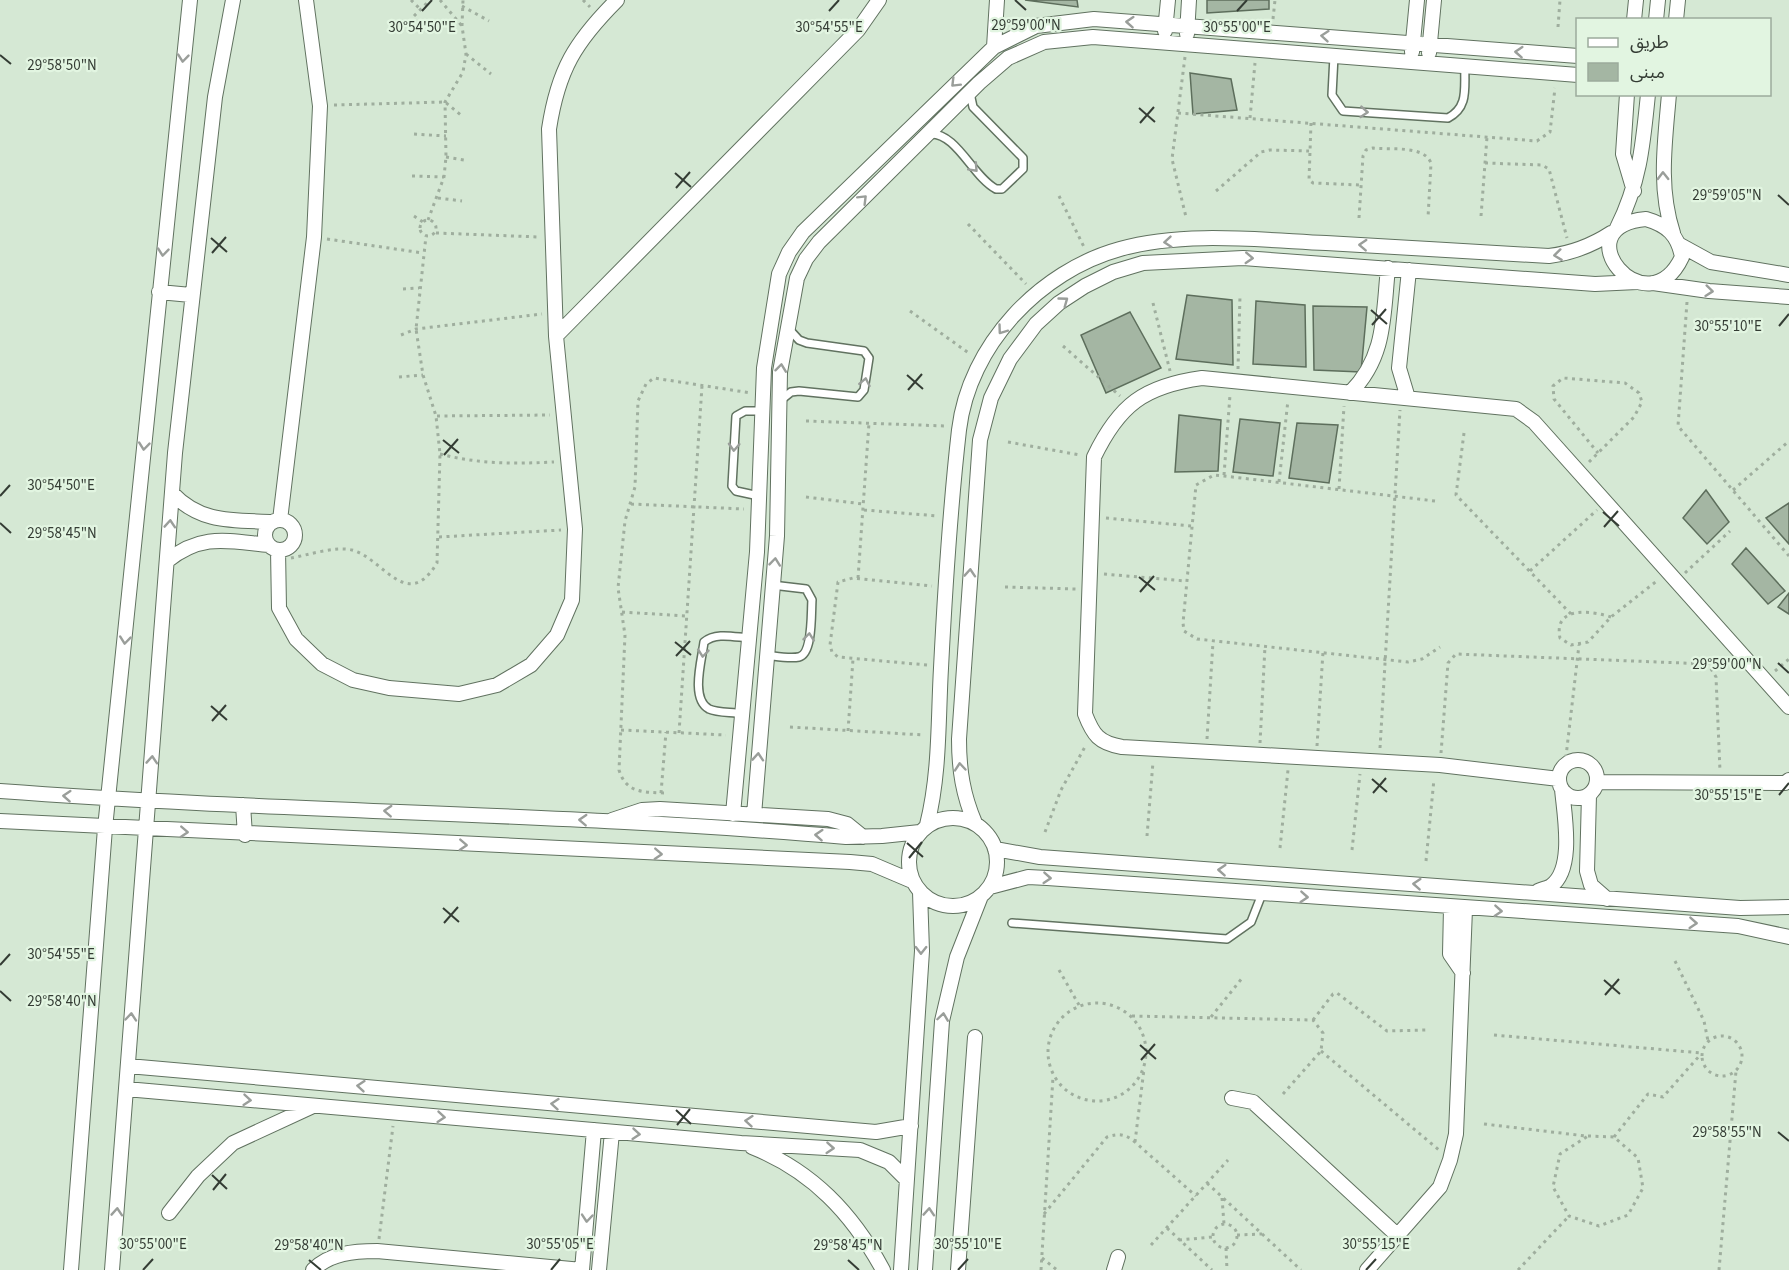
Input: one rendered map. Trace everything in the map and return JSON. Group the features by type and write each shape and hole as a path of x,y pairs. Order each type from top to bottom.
{"street":[{"path":"71,1270 105,828 190,0"},
{"path":"112,1270 172,493 191,295 219,62 233,0"},
{"path":"306,0 320,106 314,237 277,521 265,535 275,551 279,608 296,639 322,664 353,680 389,688 459,694 497,685 531,665 556,635 572,600 575,530 556,336 549,129 562,71 575,49 617,0"},
{"path":"556,336 858,30 879,0"},
{"path":"994,47 997,0"},
{"path":"1164,43 1168,0"},
{"path":"1186,45 1190,0"},
{"path":"1411,62 1417,0"},
{"path":"1428,64 1434,0"},
{"path":"1634,18 1636,0"},
{"path":"1656,18 1658,0"},
{"path":"1676,18 1678,0"},
{"path":"733,814 759,503 763,395 774,297 779,274 789,252 804,232 994,47 1036,26 1094,19 1576,56"},
{"path":"754,815 765,655 777,536 780,372 797,278 806,259 819,242 1008,58 1044,42 1093,37 1576,75"},
{"path":"1627,96 1623,154 1634,191"},
{"path":"1648,96 1640,168 1634,191 1614,230 1611,258 1617,268 1644,283 1671,275 1682,257 1666,213 1663,169 1669,96"},
{"path":"901,1270 922,951 916,886 908,864 910,847 923,828 938,766 946,588 960,426 968,393 981,362 1005,326 1035,294 1061,275 1121,248 1167,241 1244,239 1549,256 1571,253 1592,245 1630,220 1646,219 1661,223 1676,239 1712,262 1789,275"},
{"path":"975,823 964,796 959,768 959,739 980,440 991,398 1010,359 1036,324 1059,303 1104,277 1143,263 1244,258 1595,284 1644,283 1789,297"},
{"path":"1347,392 1372,364 1379,347 1388,268"},
{"path":"1404,398 1399,368 1409,270"},
{"path":"159,292 191,295"},
{"path":"1588,795 1577,798 1561,784 1438,765 1154,749 1106,744 1092,734 1085,714 1094,457 1108,428 1130,404 1150,391 1172,382 1202,378 1516,409 1534,422 1789,707"},
{"path":"762,411 779,407"},
{"path":"167,561 192,543 216,541 275,551 285,549 294,540 292,526 277,521 217,519 194,512 172,493"},
{"path":"1533,892 1552,885 1562,869 1567,850 1561,784 1565,765 1580,760 1587,762 1597,775 1597,783 1588,795 1587,871 1591,885 1607,898"},
{"path":"1597,783 1788,782"},
{"path":"0,791 109,799 609,822 863,837 923,828 942,818 959,818 975,823 984,830 995,849 997,868 957,957 942,1020 926,1270"},
{"path":"243,805 245,835"},
{"path":"609,822 642,810 754,815 838,820 856,830 863,837"},
{"path":"0,821 245,835 850,862 872,864 893,870 916,886 933,902 950,906 966,904 985,891 1028,877 1451,908 1738,926 1789,937"},
{"path":"995,849 1040,857 1740,908 1789,907"},
{"path":"1451,908 1450,954 1463,973"},
{"path":"1367,1270 1440,1187 1450,1160 1456,1134 1466,909"},
{"path":"958,1270 975,1037"},
{"path":"128,1066 869,1132 888,1132 911,1126"},
{"path":"205,1072 205,1096"},
{"path":"126,1089 741,1143 861,1150 889,1162 907,1180"},
{"path":"1232,1098 1253,1102 1398,1236"},
{"path":"169,1213 198,1176 233,1143 316,1106"},
{"path":"313,1270 319,1263 350,1251 377,1251 582,1270 594,1130"},
{"path":"599,1270 612,1132"},
{"path":"741,1143 779,1158 813,1180 842,1208 867,1240 883,1270"}],"lane":[{"path":"1334,56 1332,95 1343,111 1448,118 1458,113 1464,104 1465,67"},
{"path":"930,134 942,135 947,139 996,189 1002,189 1023,169 1023,158 973,107 970,93"},
{"path":"779,407 784,396 799,391 858,397 864,390 869,358 864,351 807,343 792,334 788,327"},
{"path":"759,503 736,491 732,486 736,416 745,411 762,411"},
{"path":"765,655 797,657 803,655 808,646 811,592 806,589 772,585"},
{"path":"742,714 712,710 698,697 704,642 710,636 749,638"},
{"path":"1012,922 1227,939 1251,922 1262,894"}],"path":[{"path":"411,0 420,9"},
{"path":"414,16 430,0"},
{"path":"440,0 462,26"},
{"path":"275,551 348,549 360,553 397,582 409,584 421,581 431,574 437,563 440,454 436,416 423,375 416,329 426,236 420,228 423,222 428,220 444,177 446,136 444,102 455,88 463,72 466,54 462,26 463,0"},
{"path":"1272,32 1275,0"},
{"path":"1558,27 1560,0"},
{"path":"462,6 489,21"},
{"path":"1186,45 1172,159 1186,217"},
{"path":"1250,118 1257,50"},
{"path":"466,54 491,74"},
{"path":"320,106 444,102 462,116"},
{"path":"1311,123 1308,175 1313,183 1361,185"},
{"path":"414,134 446,136"},
{"path":"1481,216 1487,137"},
{"path":"1216,192 1261,152 1270,150 1309,151"},
{"path":"1359,218 1363,156 1366,150 1421,152 1428,156 1431,164 1428,218"},
{"path":"446,157 464,160"},
{"path":"1485,163 1542,165 1549,169 1571,253"},
{"path":"412,176 444,177"},
{"path":"1059,196 1090,260"},
{"path":"438,198 462,201"},
{"path":"414,216 423,222"},
{"path":"428,220 436,224 436,233"},
{"path":"968,224 1035,294"},
{"path":"426,236 436,233 552,237"},
{"path":"314,237 423,253"},
{"path":"403,289 419,288"},
{"path":"1688,288 1678,426 1789,556"},
{"path":"1224,476 1235,382 1240,296"},
{"path":"1153,303 1172,382"},
{"path":"910,311 981,362"},
{"path":"401,334 416,329 555,313"},
{"path":"1063,346 1130,404"},
{"path":"399,376 423,375"},
{"path":"671,794 637,791 622,780 619,770 625,635 618,588 625,521 635,487 640,392 654,378 763,395"},
{"path":"1579,472 1598,453 1640,410 1639,393 1626,383 1563,378 1553,386 1554,399 1598,453"},
{"path":"679,733 702,386"},
{"path":"1279,482 1289,387"},
{"path":"1339,489 1347,392"},
{"path":"1379,762 1404,398"},
{"path":"436,416 564,415"},
{"path":"806,421 960,426"},
{"path":"858,578 869,423"},
{"path":"1464,433 1456,495 1571,614"},
{"path":"1733,490 1789,441"},
{"path":"1008,442 1094,457"},
{"path":"440,454 471,462 503,464 569,462"},
{"path":"1436,501 1214,475 1196,485 1186,581 1184,631 1189,637 1213,642 1415,661 1440,647"},
{"path":"806,497 863,504"},
{"path":"1530,572 1606,501"},
{"path":"631,504 759,503"},
{"path":"863,510 952,518"},
{"path":"1092,517 1191,526"},
{"path":"439,537 575,530"},
{"path":"1611,617 1588,610 1571,614 1561,624 1558,631 1560,638 1564,643 1579,645 1595,636 1611,617 1673,575 1730,531"},
{"path":"1091,573 1186,581"},
{"path":"941,666 838,657 832,652 830,645 838,582 845,578 946,588"},
{"path":"1005,587 1090,590"},
{"path":"621,612 686,616"},
{"path":"1207,752 1213,642"},
{"path":"1565,765 1579,645"},
{"path":"1260,755 1265,646"},
{"path":"1317,758 1323,652"},
{"path":"1426,861 1448,663 1451,657 1462,652 1708,664 1716,677 1720,782"},
{"path":"848,731 853,659"},
{"path":"1765,680 1789,659"},
{"path":"790,727 938,736"},
{"path":"621,730 740,736"},
{"path":"661,793 666,732"},
{"path":"1045,832 1060,790 1092,734"},
{"path":"1147,836 1154,749"},
{"path":"1280,848 1289,757"},
{"path":"1352,850 1362,761"},
{"path":"1675,961 1704,1021 1708,1041"},
{"path":"1059,970 1079,1005"},
{"path":"1211,1017 1243,977"},
{"path":"1313,1020 1333,994 1337,993 1387,1031 1426,1030"},
{"path":"1041,1270 1054,1076 1048,1048 1057,1022 1079,1005 1098,1002 1116,1006 1132,1016 1146,1041 1135,1142"},
{"path":"1132,1016 1313,1020"},
{"path":"1283,1094 1321,1051 1323,1033 1313,1020"},
{"path":"1494,1035 1702,1053"},
{"path":"1614,1137 1648,1094 1663,1097 1702,1053 1708,1041 1714,1037 1728,1036 1740,1045 1743,1059 1736,1071 1719,1270"},
{"path":"1321,1051 1450,1160"},
{"path":"1702,1053 1705,1067 1716,1076 1723,1077 1736,1071"},
{"path":"1054,1076 1074,1096 1101,1101 1128,1092 1144,1069"},
{"path":"377,1251 394,1112"},
{"path":"1484,1124 1614,1137 1638,1158 1643,1188 1628,1215 1599,1226 1569,1216 1553,1187 1560,1154 1588,1136"},
{"path":"1044,1214 1107,1137 1117,1134 1127,1136 1135,1142 1196,1196"},
{"path":"1151,1245 1228,1160"},
{"path":"1207,1183 1301,1270"},
{"path":"1222,1197 1224,1224"},
{"path":"1518,1270 1569,1216"},
{"path":"1224,1224 1233,1227 1238,1235 1234,1244 1226,1248 1217,1245 1213,1237 1216,1228 1224,1224"},
{"path":"1167,1228 1212,1270"},
{"path":"1238,1235 1262,1234"},
{"path":"1179,1240 1213,1237"},
{"path":"1226,1248 1227,1270"},
{"path":"1041,1258 1057,1270"}],"building":[{"path":"1025,0 1077,0 1078,7"},
{"path":"1207,0 1269,0 1269,9 1207,13"},
{"path":"1190,73 1231,79 1237,110 1193,114"},
{"path":"1187,295 1232,300 1233,365 1176,359"},
{"path":"1256,301 1305,305 1306,367 1253,364"},
{"path":"1313,306 1367,307 1361,372 1314,370"},
{"path":"1130,312 1161,368 1106,393 1081,335"},
{"path":"1179,415 1221,420 1218,471 1175,472"},
{"path":"1240,419 1280,423 1273,476 1233,472"},
{"path":"1297,423 1338,425 1329,483 1289,478"},
{"path":"1706,490 1729,522 1707,544 1683,518"},
{"path":"1789,503 1789,544 1766,518"},
{"path":"1746,548 1785,591 1768,604 1732,564"},
{"path":"1789,593 1789,614 1778,607"}]}
